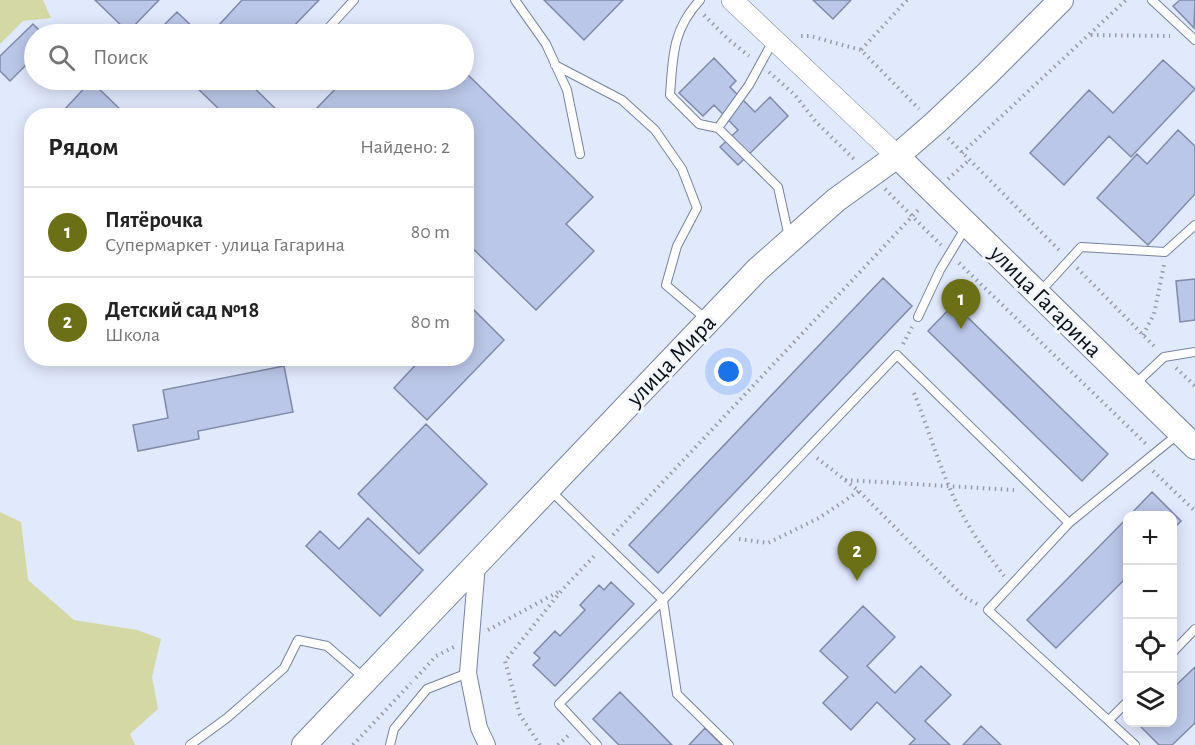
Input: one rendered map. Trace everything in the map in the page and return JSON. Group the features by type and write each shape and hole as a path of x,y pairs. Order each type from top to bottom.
{"main road":[{"name":"улица Мира","path":"304,745 757,270 836,200 897,156 986,75 1061,0"},
{"name":"улица Гагарина","path":"897,156 1188,440"}],"street":[{"path":"732,0 897,156"},
{"path":"477,564 468,673 479,728 487,745"}],"lane":[{"path":"333,24 354,0"},
{"path":"515,0 546,44 567,90 580,154"},
{"path":"1152,0 1193,38"},
{"path":"699,4 687,14 674,46 670,95 699,124 718,128 778,187 790,241"},
{"path":"718,128 750,85 772,38"},
{"path":"555,65 622,100 655,130 682,169 697,208 677,246 666,285 708,321"},
{"path":"918,317 940,270 968,224"},
{"path":"1039,293 1082,247 1166,252 1195,225"},
{"path":"1133,386 1164,357 1195,352"},
{"path":"597,745 559,704 663,600 897,355 1069,524"},
{"path":"1135,745 988,610 1069,524 1155,453 1188,440"},
{"path":"549,489 663,600 677,694 729,745"},
{"path":"1177,649 1195,629"},
{"path":"190,745 227,718 284,668 298,640 327,646 366,680"},
{"path":"390,745 394,729 427,689 468,673"},
{"path":"1109,720 1123,706"}],"path":[{"path":"962,153 1126,0"},
{"path":"699,4 729,40 795,95 816,122 862,167"},
{"path":"1090,35 1193,38"},
{"path":"772,38 810,36 861,50"},
{"path":"879,183 944,247"},
{"path":"540,745 520,714 505,661 564,588 935,191"},
{"path":"1143,335 1154,314 1166,252"},
{"path":"951,255 1155,453"},
{"path":"1069,261 1195,386"},
{"path":"897,355 918,317"},
{"path":"910,384 948,486 977,541 1011,586"},
{"path":"806,450 859,491 964,597 988,610"},
{"path":"1144,462 1195,511"},
{"path":"845,480 1036,492"},
{"path":"723,537 768,543 819,518 859,491"},
{"path":"471,638 564,588"}],"green space":[{"path":"0,0 43,0 51,18 23,21 0,44"},
{"path":"0,512 21,522 28,580 74,620 137,630 161,639 152,677 158,709 130,734 135,745 0,745"}],"building":[{"path":"95,0 159,0 136,24 120,24"},
{"path":"242,0 319,0 296,24 220,24"},
{"path":"544,0 623,0 584,40"},
{"path":"813,0 851,0 833,19"},
{"path":"1180,0 1195,0 1194,28 1173,6"},
{"path":"177,12 190,24 165,24"},
{"path":"24,33 24,67 10,81 0,71 0,56"},
{"path":"714,58 736,81 730,87 755,112 770,97 788,116 738,165 720,147 738,130 714,105 703,116 679,93"},
{"path":"1163,60 1195,89 1131,157 1109,136 1064,185 1030,153 1089,90 1113,113"},
{"path":"474,81 593,197 566,224 594,251 536,310 474,250 474,108 317,108 334,90 474,90"},
{"path":"83,90 100,90 119,108 66,108"},
{"path":"199,90 256,90 275,108 218,108"},
{"path":"1178,130 1195,146 1195,194 1148,245 1097,198 1137,154 1147,164"},
{"path":"883,278 912,306 658,573 629,545"},
{"path":"1195,279 1195,320 1180,322 1176,281"},
{"path":"954,304 1108,454 1082,481 928,331"},
{"path":"474,310 504,340 427,420 394,388 415,366 474,366"},
{"path":"284,366 293,412 198,431 199,439 138,451 133,425 168,418 163,390"},
{"path":"426,424 487,484 419,554 358,494"},
{"path":"1152,492 1171,511 1134,511"},
{"path":"368,518 423,570 380,616 306,546 320,531 339,549"},
{"path":"1123,522 1123,581 1056,648 1027,620"},
{"path":"611,582 634,604 555,686 533,665 540,658 534,653 555,631 560,636 585,610 580,605 599,585 604,590"},
{"path":"863,606 895,637 867,666 895,693 921,666 951,695 925,721 950,745 909,745 915,739 877,702 851,730 823,703 848,677 820,651"},
{"path":"1195,667 1195,723 1172,745 1159,745 1141,727 1177,727 1177,684"},
{"path":"620,692 672,745 619,745 593,719"},
{"path":"981,726 1001,745 963,745"},
{"path":"705,728 722,745 689,745"}],"place":[{"name":"Пятёрочка","path":"961,329"},
{"name":"Детский сад №18","path":"857,581"}]}
